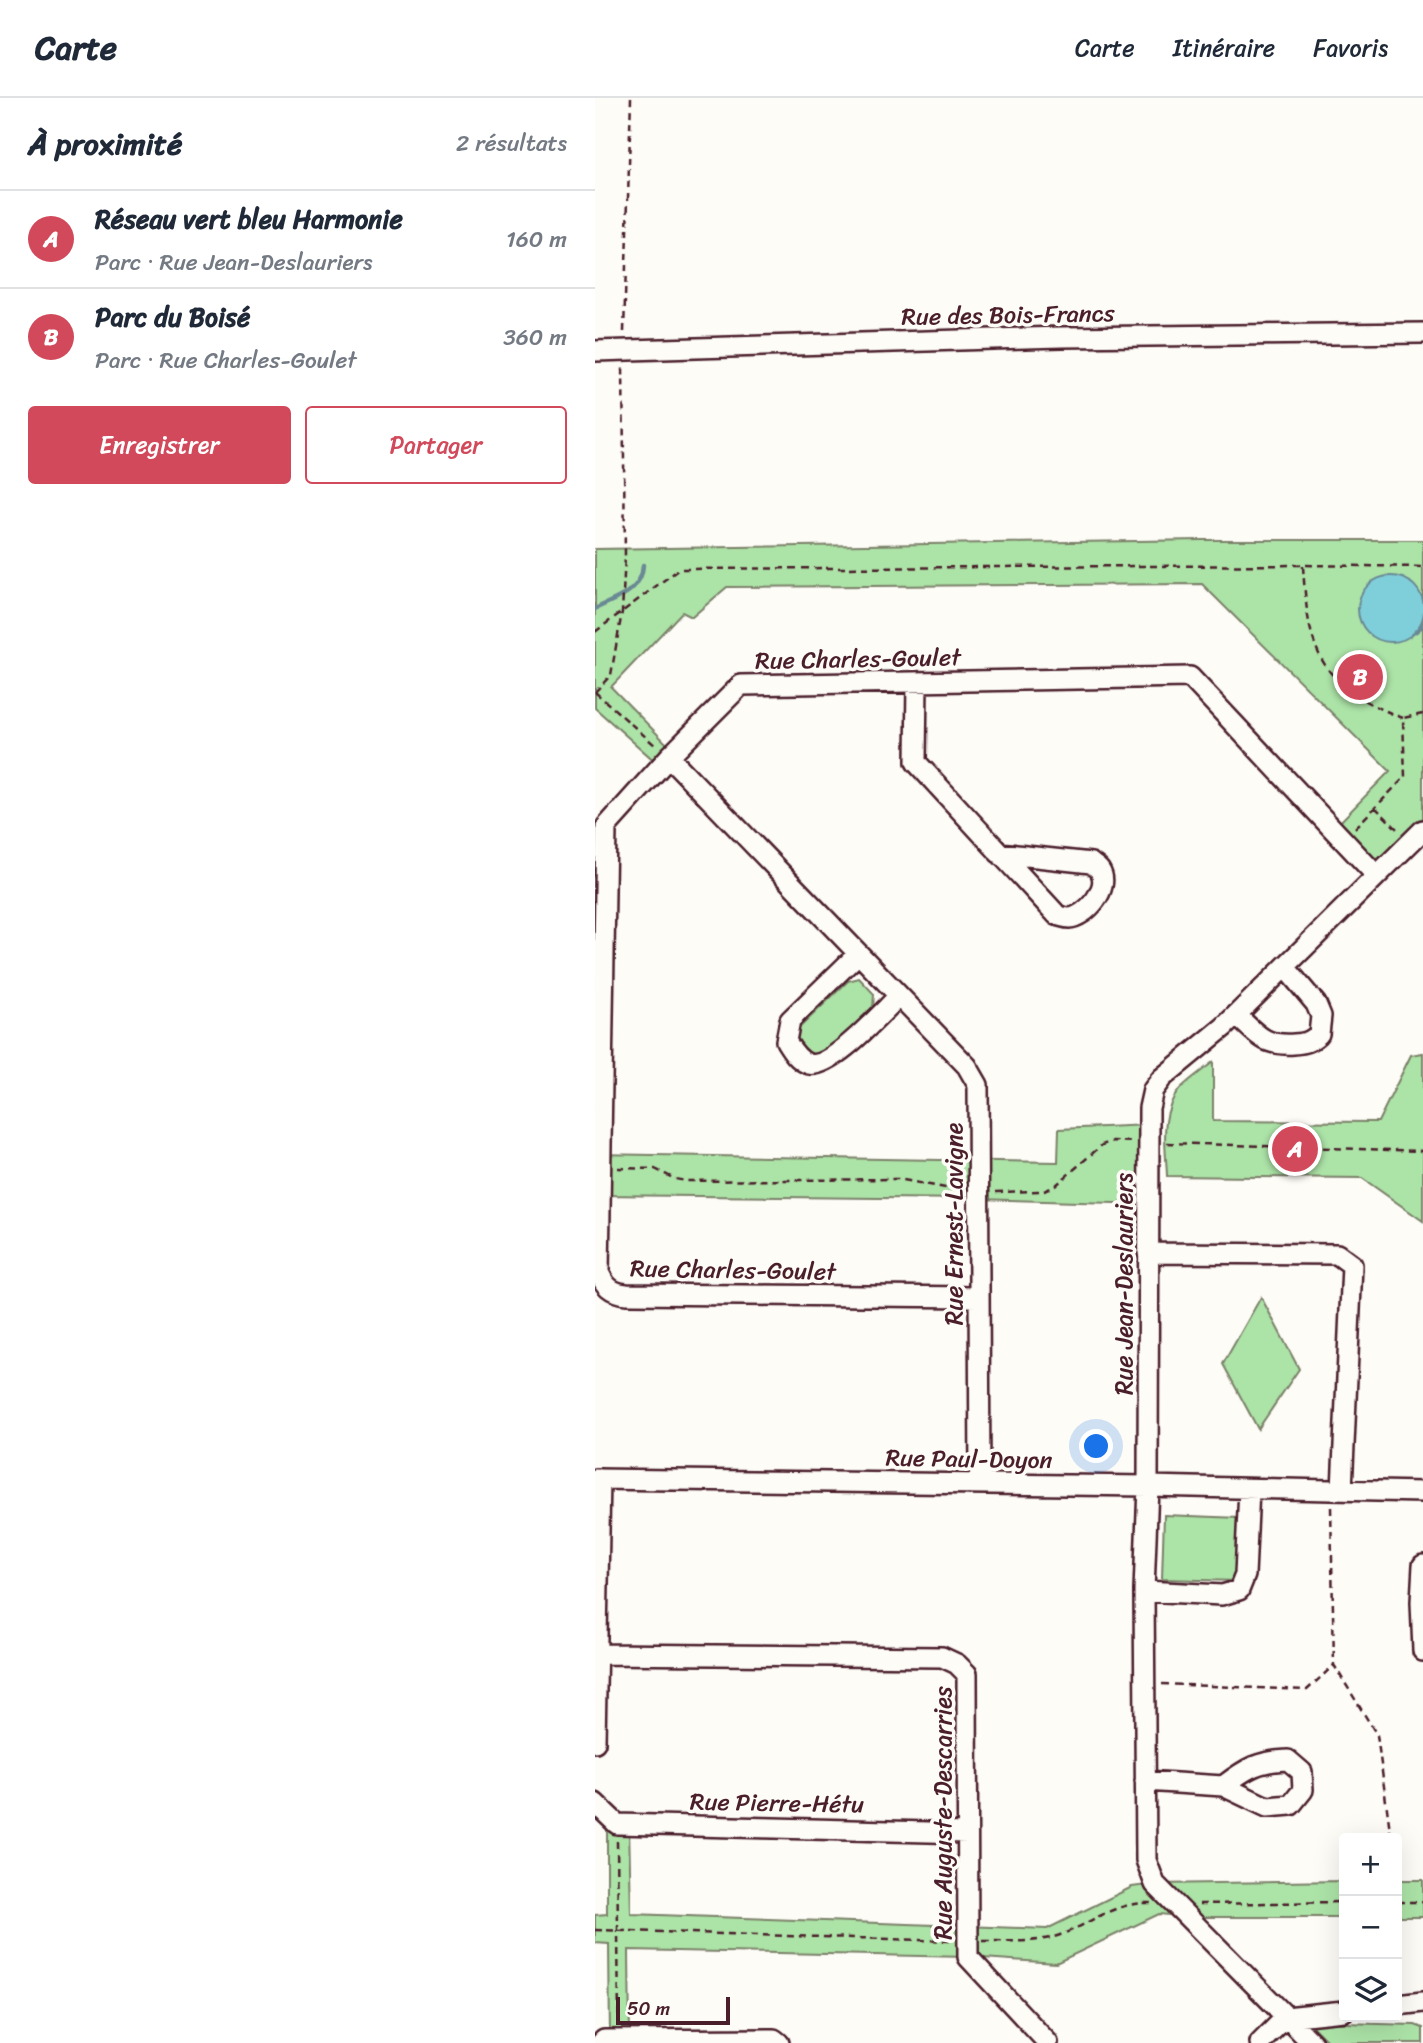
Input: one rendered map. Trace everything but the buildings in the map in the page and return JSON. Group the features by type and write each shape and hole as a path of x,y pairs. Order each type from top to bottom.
{"street":[{"name":"Rue des Bois-Francs","path":"595,351 1062,337 1423,333"},
{"name":"Rue Charles-Goulet","path":"979,1297 619,1294 602,1282 599,1272 605,827 669,757 741,685 1190,677 1376,875"},
{"path":"917,682 916,762 999,853 1057,915 1068,918 1079,915 1100,895 1103,879 1100,871 1091,863 999,853"},
{"name":"Rue Ernest-Lavigne","path":"669,757 967,1066 978,1085 980,1483"},
{"name":"Rue Jean-Deslauriers","path":"1312,2043 1155,1884 1146,1860 1144,1591 1148,1486 1149,1108 1157,1083 1236,1015 1376,875 1419,836"},
{"path":"858,954 790,1020 786,1041 794,1053 806,1063 817,1065 832,1058 899,996"},
{"path":"1236,1015 1261,1038 1277,1045 1309,1043 1319,1034 1321,1016 1316,1004 1285,967"},
{"path":"1148,1253 1337,1254 1352,1265 1336,1490"},
{"path":"595,1742 597,1479"},
{"name":"Rue Paul-Doyon","path":"597,1479 1423,1492"},
{"path":"1144,1591 1222,1595 1239,1590 1245,1575 1249,1489"},
{"path":"1423,1565 1423,1651"},
{"name":"Rue Auguste-Descarries","path":"597,1654 942,1657 957,1664 967,1674 968,1957 1048,2043"},
{"path":"1145,1781 1223,1786"},
{"path":"595,1803 617,1824"},
{"name":"Rue Pierre-Hétu","path":"617,1824 967,1833"},
{"path":"1402,2004 1423,2002"},
{"path":"1260,2043 1286,2017 1339,2012"},
{"path":"610,2041 775,2039 779,2043"}],"path":[{"path":"631,98 623,350 625,556 622,612 611,675 595,692 669,757"},
{"path":"1303,565 1309,627 1315,649 1329,673 1350,693 1373,707 1403,718 1423,715"},
{"path":"595,632 679,569 1303,565 1423,567"},
{"path":"1343,840 1405,778 1403,718"},
{"path":"1375,807 1419,836"},
{"path":"600,1168 646,1167 686,1181 898,1179 953,1191 1044,1191 1055,1185 1102,1145 1112,1141 1423,1151"},
{"path":"1336,1490 1334,1665 1377,1735 1390,1833"},
{"path":"1145,1684 1307,1690 1334,1665"},
{"path":"610,2041 619,1929 617,1824"},
{"path":"595,1930 968,1941 1041,1940 1072,1930 1108,1910 1141,1903 1339,1902"},
{"path":"1402,1902 1423,1902"}],"green space":[{"path":"1202,540 1423,540 1423,830 1376,875 1333,829 1390,771 1202,584 727,587 692,617 682,612 611,687 672,749 658,764 595,708 595,549"},
{"path":"859,978 874,994 873,1008 824,1053 807,1056 794,1044 796,1031 848,981"},
{"path":"1423,1053 1423,1221 1362,1178 1167,1176 1165,1131 1173,1099 1179,1090 1213,1062 1213,1121 1378,1122 1411,1055"},
{"path":"1149,1125 1149,1204 978,1199 595,1195 595,1154 1058,1162 1059,1129"},
{"path":"1261,1297 1299,1369 1258,1429 1223,1364"},
{"path":"1164,1515 1240,1518 1239,1581 1162,1579"},
{"path":"607,1814 629,1824 631,1914 1047,1929 1132,1887 1155,1884 1339,1881 1339,1917 1190,1917 1159,1914 1056,1963 968,1957 629,1950 630,2040 610,2040 609,1944 595,1943 595,1915 607,1914"},
{"path":"1402,1880 1423,1880 1423,1917 1402,1917"},
{"path":"1308,2022 1415,2025 1423,2028 1423,2043 1329,2043"}],"water":[{"path":"1391,576 1404,579 1414,586 1421,596 1424,609 1421,622 1414,632 1404,639 1391,642 1378,639 1368,632 1361,622 1358,609 1361,596 1368,586 1378,579"}],"waterway":[{"path":"595,609 633,588 642,574 643,565"},
{"path":"1416,631 1423,625"}],"place":[{"name":"Parc du Boisé","path":"1360,677"},
{"name":"Réseau vert bleu Harmonie","path":"1295,1149"}]}
